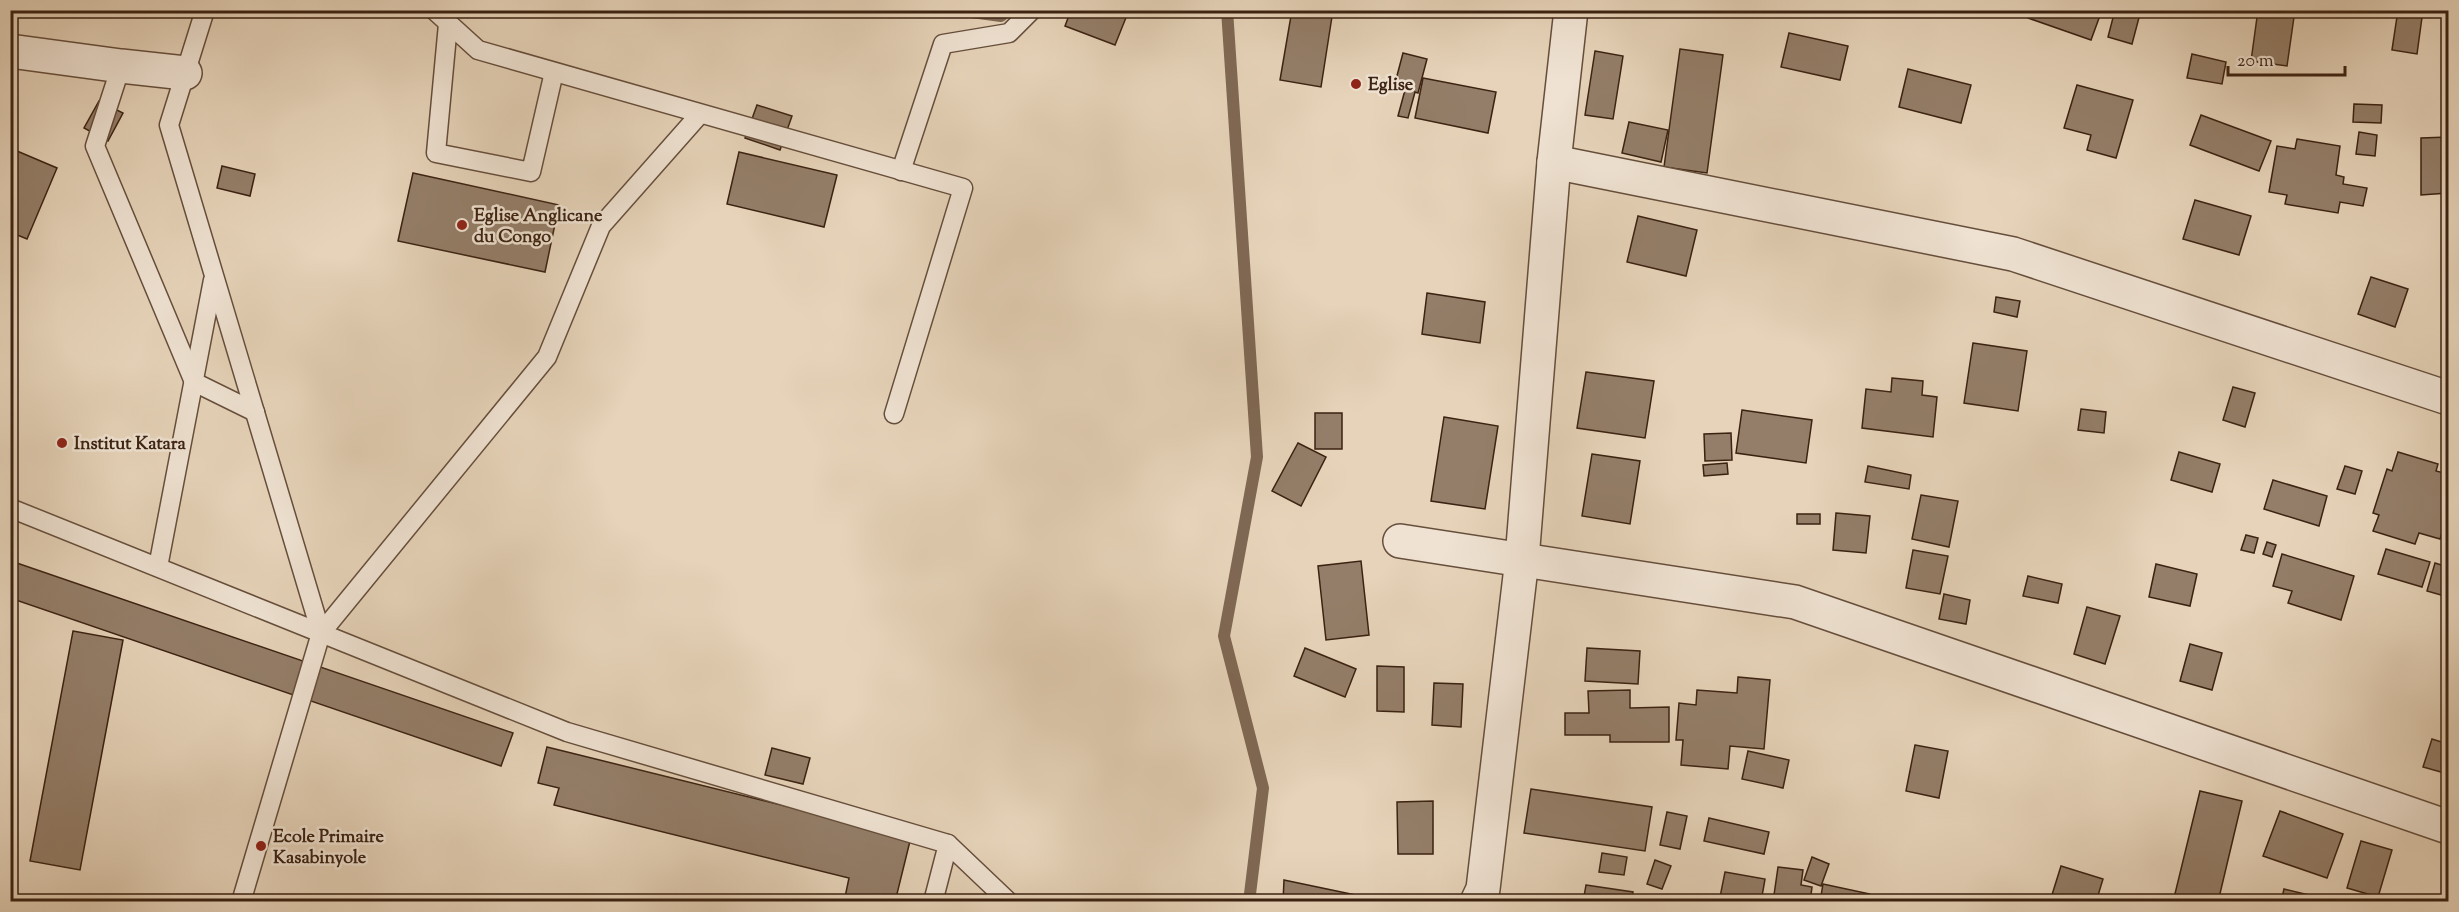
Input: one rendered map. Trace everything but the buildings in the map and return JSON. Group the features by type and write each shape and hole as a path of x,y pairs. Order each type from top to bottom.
{"street":[{"path":"1477,902 1483,889 1522,559 1554,162 1571,10"},
{"path":"10,51 185,73"},
{"path":"1554,162 2013,254 2448,398"},
{"path":"1400,542 1795,602 2448,827"}],"lane":[{"path":"205,10 169,125 321,633"},
{"path":"434,10 478,50 963,188 894,414"},
{"path":"901,171 943,44 1009,33 1032,10"},
{"path":"448,24 436,153 531,172 554,72"},
{"path":"121,66 95,146 194,382 255,412"},
{"path":"241,902 321,633 547,357 601,226 700,114"},
{"path":"158,567 214,276"},
{"path":"10,508 567,732 948,844 1009,902"},
{"path":"933,902 948,844"}],"waterway":[{"path":"957,10 1001,16 1008,10"},
{"path":"1227,10 1257,457 1224,636 1263,788 1249,902"}],"place":[{"name":"Eglise","path":"1356,84"},
{"name":"Eglise Anglicane du Congo","path":"462,225"},
{"name":"Institut Katara","path":"62,443"},
{"name":"Ecole Primaire Kasabinyole","path":"261,846"}]}
